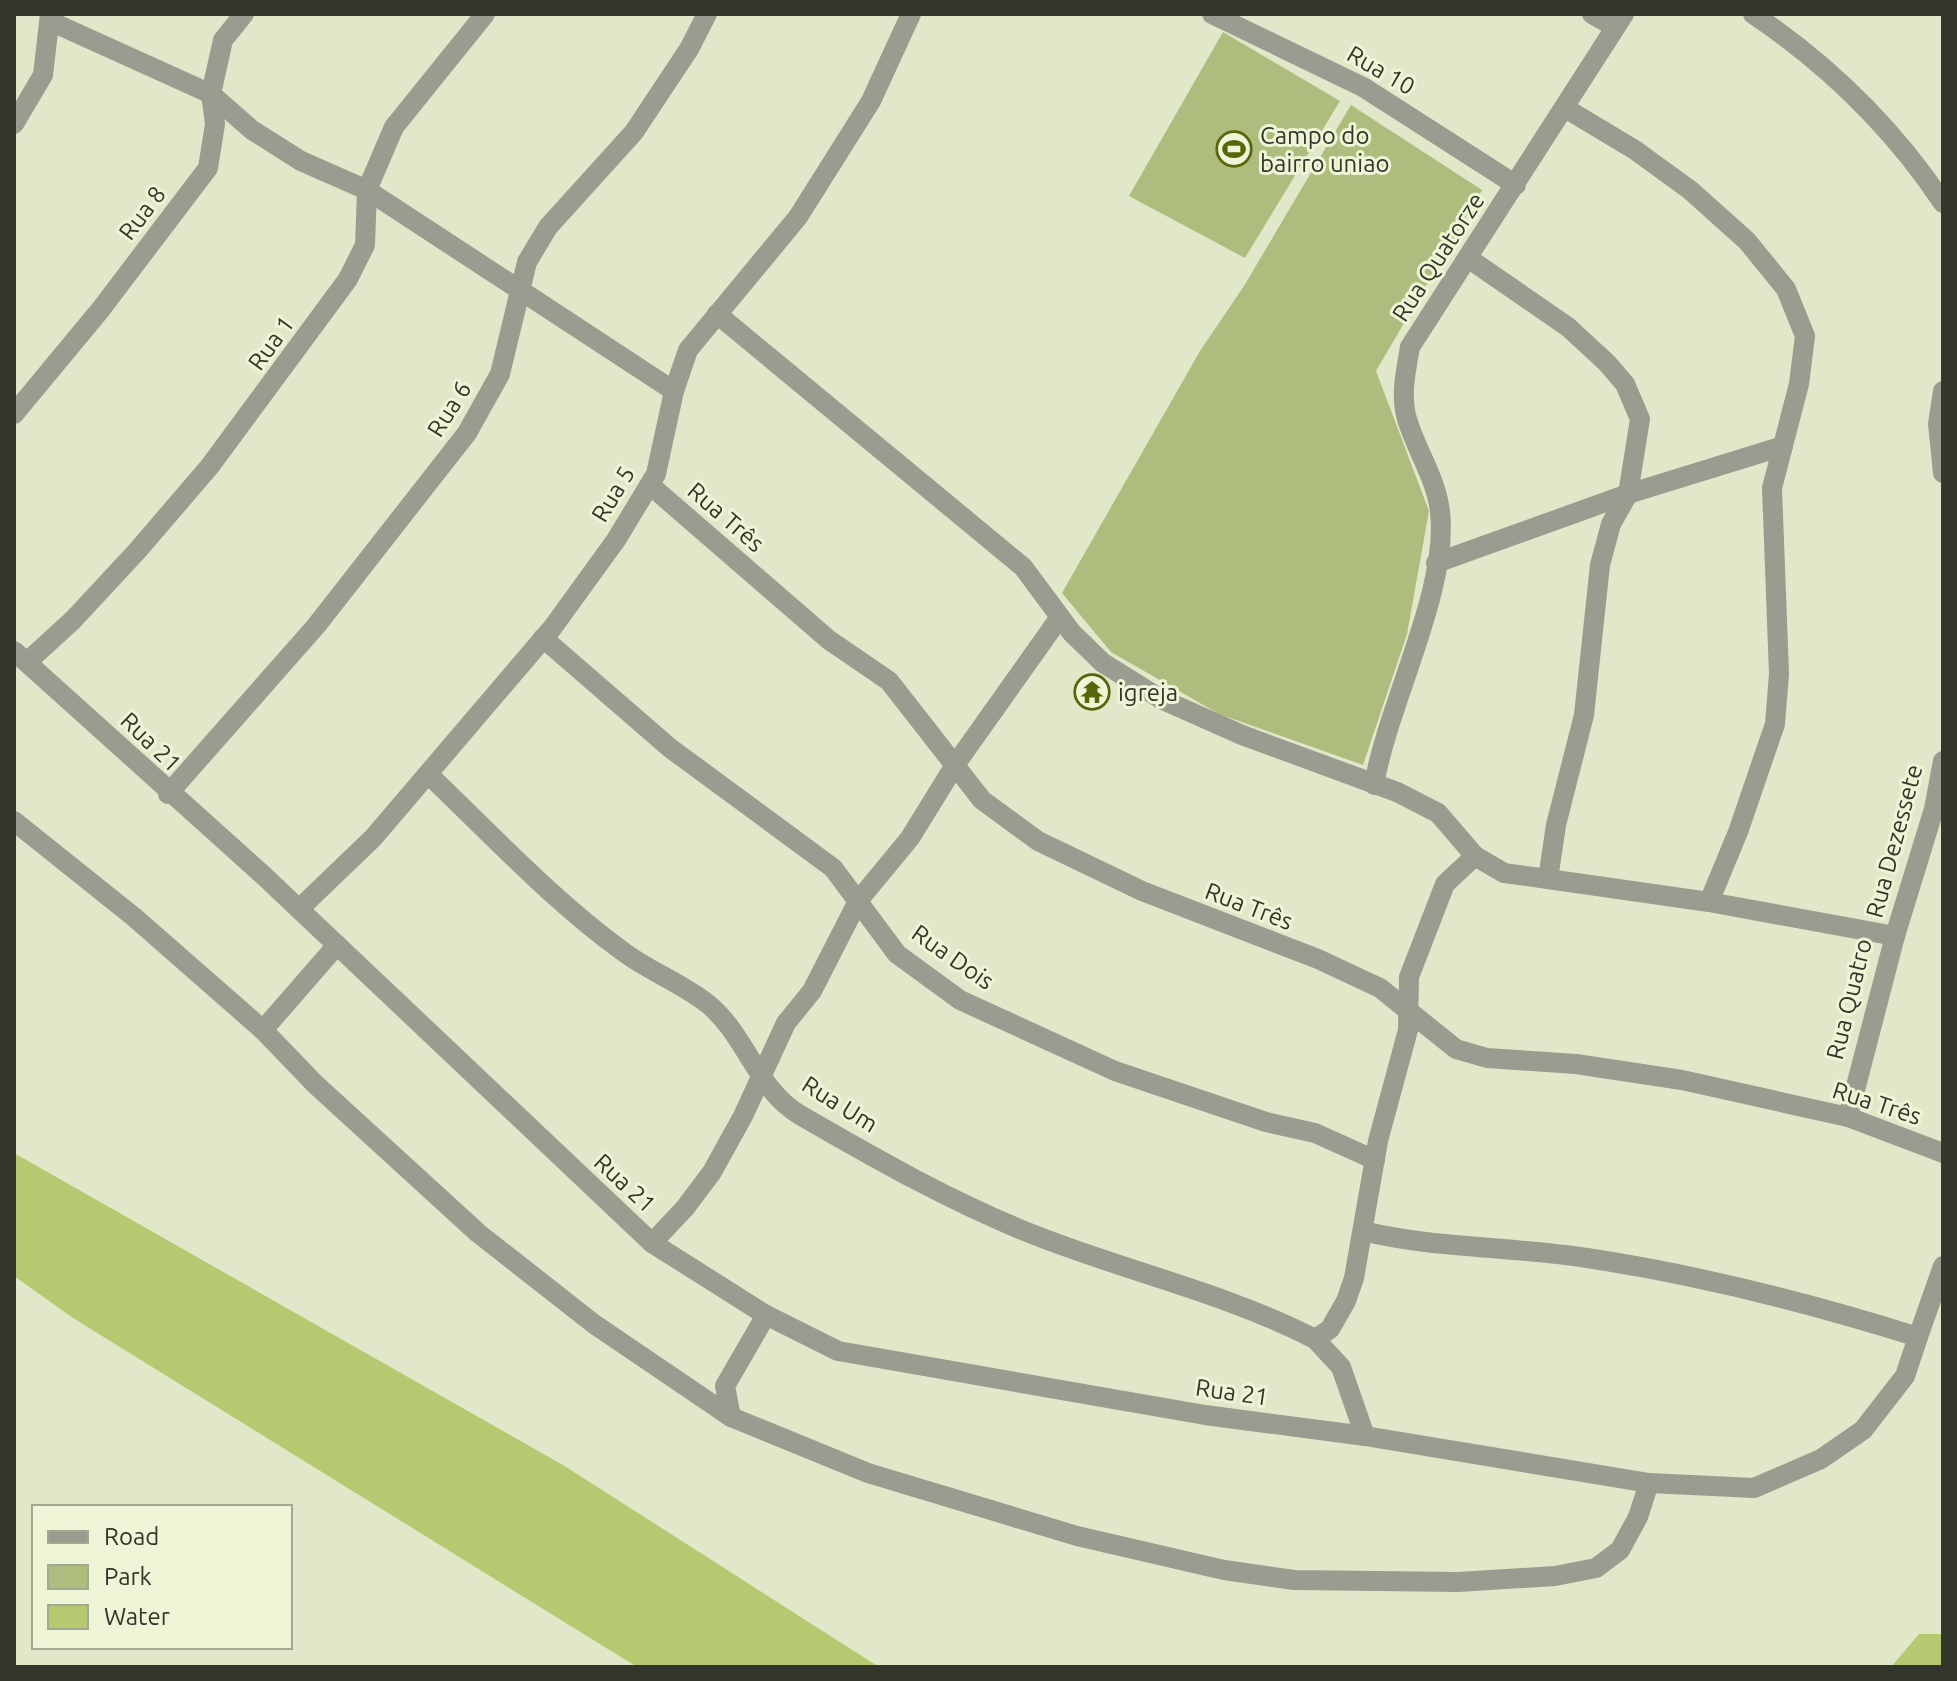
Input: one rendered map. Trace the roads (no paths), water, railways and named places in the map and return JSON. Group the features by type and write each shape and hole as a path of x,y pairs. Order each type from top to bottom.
{"street":[{"name":"Rua 8","path":"14,414 101,309 208,168 215,124 211,94 223,40 244,14"},
{"name":"Rua 1","path":"20,657 73,620 138,550 288,364 348,279 365,245 367,190 394,127 485,14"},
{"name":"Rua 6","path":"168,794 316,626 467,433 500,374 527,262 548,227 634,132 689,49 707,14"},
{"name":"Rua 5","path":"299,909 373,838 428,774 543,638 616,540 656,474 674,391 688,350 798,217 871,101 911,14"},
{"name":"Rua 10","path":"1212,14 1363,87 1516,185"},
{"path":"1592,14 1620,21"},
{"path":"1753,14 1812,57 1864,105 1943,203"},
{"path":"14,124 43,75 51,18 211,94 252,130 301,161 367,190 674,391"},
{"name":"Rua Quatorze","path":"1374,785 1380,748 1416,643 1436,563 1440,512 1407,418 1403,391 1410,347 1620,21"},
{"path":"1565,108 1635,150 1690,190 1747,241 1786,289 1805,336 1799,384 1772,488 1770,513 1779,674 1775,724 1738,832 1709,902"},
{"path":"1468,258 1568,327 1625,384 1640,419 1628,494 1611,524 1600,565 1584,715 1557,819 1548,879"},
{"path":"717,314 1023,567 1060,617 1103,663 1161,699 1242,735 1438,813 1475,856 1445,884 1409,977 1406,1006 1408,1030 1375,1160 1363,1231 1346,1301 1330,1329 1315,1339 1341,1367 1365,1436"},
{"path":"1943,391 1938,424 1943,473"},
{"path":"1436,563 1628,494 1783,446"},
{"name":"Rua Três","path":"650,485 829,640 889,681 982,800 1038,841 1142,891 1318,959 1380,988 1406,1006 1426,1028 1456,1049 1487,1058 1576,1064 1682,1080 1848,1117 1943,1153"},
{"path":"652,1243 685,1208 712,1172 786,1023 812,991 858,901 910,838 955,765 1060,617"},
{"name":"Rua Dois","path":"543,638 670,748 833,868 897,954 960,1000 1115,1071 1266,1122 1315,1133 1375,1160"},
{"name":"Rua 21","path":"20,657 168,794 299,909 652,1243 766,1315 838,1351 1205,1415 1365,1436 1649,1483 1754,1488 1821,1459 1863,1430 1905,1376 1918,1337"},
{"name":"Rua Dezessete","path":"1895,936 1934,809 1943,761"},
{"name":"Rua Um","path":"428,774 585,921 626,954 708,1004 741,1042 761,1078 796,1113 898,1170 1034,1235 1154,1279 1273,1317 1315,1339"},
{"path":"14,821 134,917 263,1030 315,1084 478,1233 594,1324 731,1417 868,1473 1077,1536 1224,1570 1294,1580 1458,1582 1555,1576 1596,1568 1620,1550 1638,1517 1649,1483"},
{"name":"Rua Quatro","path":"1475,856 1504,873 1709,902 1895,936 1848,1117"},
{"path":"263,1030 337,945"},
{"path":"1363,1231 1396,1239 1585,1257 1711,1281 1845,1314 1918,1337 1942,1273"},
{"path":"731,1417 725,1386 766,1315"}],"water":[{"path":"14,1153 563,1465 879,1667 637,1667 73,1318 14,1276"},
{"path":"1919,1634 1943,1634 1943,1667 1891,1667"}],"place":[{"name":"Campo do bairro uniao","path":"1234,149"},
{"name":"igreja","path":"1092,692"}]}
